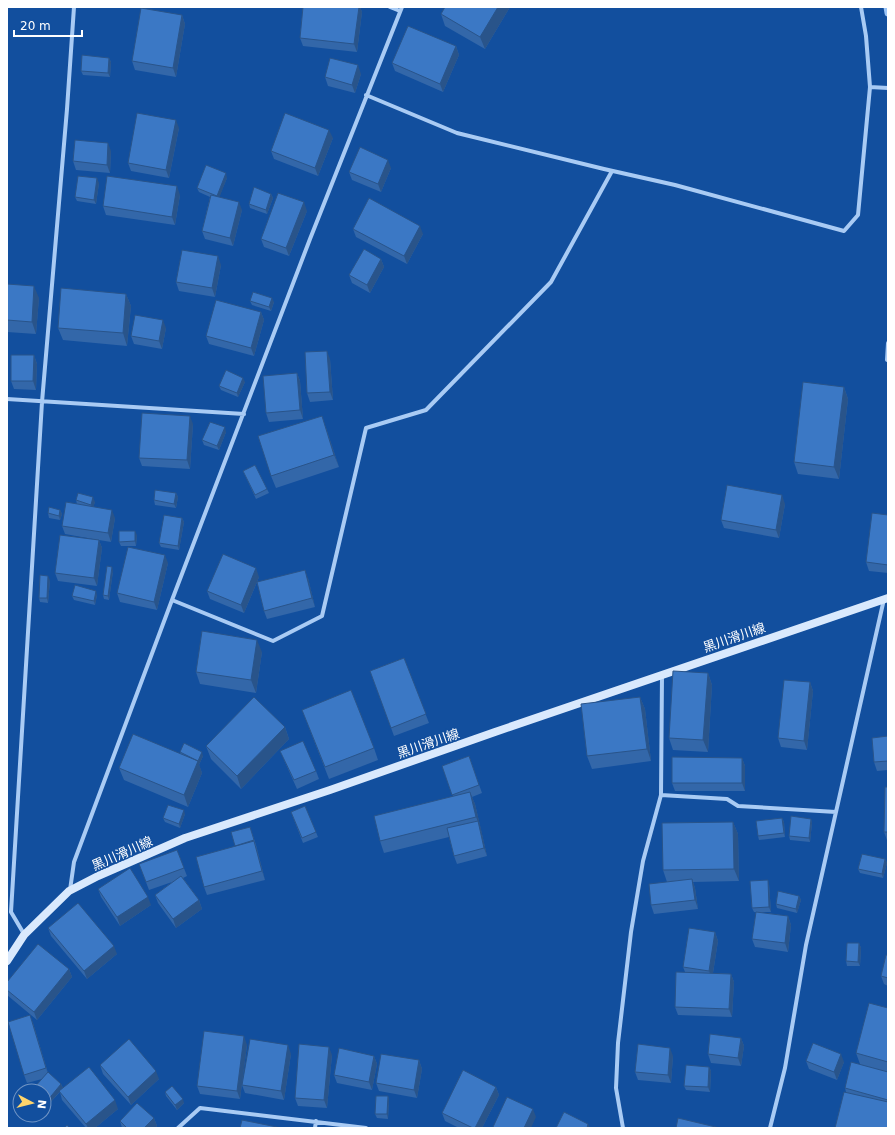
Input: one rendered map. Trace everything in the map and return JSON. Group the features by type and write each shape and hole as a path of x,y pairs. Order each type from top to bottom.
{"main road":[{"name":"黒川滑川線","path":"7,961 24,935 70,891 98,876 185,838 886,598"}],"street":[{"path":"24,935 11,912 42,402 74,7"},
{"path":"70,891 74,862 172,600 366,95 401,9 390,7"},
{"path":"366,95 456,133 675,185 844,231 858,214 870,87 866,36 861,7"},
{"path":"870,87 888,88"},
{"path":"172,600 273,641 322,616 366,428 426,410 551,282 612,171"},
{"path":"887,360 888,343"},
{"path":"7,399 244,414"},
{"path":"770,1128 785,1068 806,945 886,598"},
{"path":"623,1128 616,1088 618,1043 631,932 643,861 660,795 662,675"},
{"path":"660,795 727,799 738,806 836,812"},
{"path":"178,1128 200,1108 366,1128"},
{"path":"315,1128 316,1121"}],"building":[{"path":"303,7 359,7 354,44 300,38"},
{"path":"445,7 498,7 480,37 441,14"},
{"path":"141,8 182,15 173,68 132,61"},
{"path":"408,26 456,46 440,84 392,63"},
{"path":"82,55 109,58 108,73 81,71"},
{"path":"330,58 358,65 352,85 325,77"},
{"path":"137,113 176,120 166,170 128,163"},
{"path":"285,113 329,130 315,168 271,151"},
{"path":"75,140 108,143 107,165 73,161"},
{"path":"360,147 388,160 378,184 349,172"},
{"path":"206,165 226,173 217,196 197,188"},
{"path":"78,176 97,178 94,200 75,197"},
{"path":"107,176 177,186 172,217 103,206"},
{"path":"254,187 271,194 266,210 249,204"},
{"path":"278,193 304,202 286,248 261,239"},
{"path":"211,195 239,202 230,238 202,231"},
{"path":"369,198 420,226 404,256 353,229"},
{"path":"364,249 381,259 367,285 349,275"},
{"path":"182,250 218,256 212,288 176,282"},
{"path":"7,284 34,286 32,322 7,320"},
{"path":"61,288 126,294 123,333 58,328"},
{"path":"253,292 272,298 269,307 250,301"},
{"path":"216,300 261,312 251,348 206,336"},
{"path":"135,315 163,320 159,341 131,336"},
{"path":"327,351 330,392 307,393 305,352"},
{"path":"11,355 34,355 33,381 11,381"},
{"path":"226,370 243,378 237,393 219,386"},
{"path":"297,373 300,410 266,413 263,376"},
{"path":"803,382 844,387 834,467 794,462"},
{"path":"142,413 190,416 187,460 139,458"},
{"path":"322,416 334,455 271,476 258,436"},
{"path":"210,422 225,427 217,446 202,440"},
{"path":"255,465 267,489 255,495 243,471"},
{"path":"727,485 782,495 776,530 721,520"},
{"path":"155,490 176,493 174,504 154,500"},
{"path":"78,493 93,497 91,505 76,500"},
{"path":"66,502 112,510 108,533 62,526"},
{"path":"49,507 60,510 59,516 48,513"},
{"path":"872,513 888,515 888,565 866,562"},
{"path":"164,515 182,518 178,546 159,543"},
{"path":"119,531 135,531 135,541 119,542"},
{"path":"60,535 99,540 94,578 55,573"},
{"path":"128,547 165,555 154,602 117,593"},
{"path":"223,554 256,568 241,605 207,591"},
{"path":"107,566 112,567 108,596 103,595"},
{"path":"305,570 312,598 264,611 257,582"},
{"path":"40,575 48,576 47,598 39,598"},
{"path":"75,585 96,591 94,601 72,596"},
{"path":"202,631 257,640 251,680 196,672"},
{"path":"404,658 426,714 391,728 370,671"},
{"path":"673,671 708,673 703,740 669,738"},
{"path":"784,680 810,682 804,741 778,738"},
{"path":"351,690 374,748 325,767 302,710"},
{"path":"254,697 285,727 237,776 206,746"},
{"path":"640,697 647,749 587,756 581,704"},
{"path":"133,734 198,761 184,795 119,768"},
{"path":"888,736 888,761 874,762 872,738"},
{"path":"303,741 316,771 294,780 280,751"},
{"path":"184,743 202,752 198,761 180,752"},
{"path":"469,756 479,785 452,795 442,766"},
{"path":"672,757 742,758 742,783 672,783"},
{"path":"885,787 888,787 888,832 884,832"},
{"path":"470,792 476,817 380,841 374,816"},
{"path":"168,805 184,810 179,824 163,818"},
{"path":"305,806 316,832 302,838 291,812"},
{"path":"791,816 811,819 809,838 789,836"},
{"path":"782,818 784,833 758,836 756,821"},
{"path":"478,821 484,848 454,856 447,828"},
{"path":"733,822 734,869 663,870 662,823"},
{"path":"250,827 254,840 235,846 231,832"},
{"path":"254,841 262,871 204,887 196,857"},
{"path":"177,850 184,868 146,882 139,864"},
{"path":"862,854 885,859 882,874 858,869"},
{"path":"130,868 148,897 117,917 98,889"},
{"path":"181,876 199,900 173,919 155,895"},
{"path":"692,879 695,900 651,905 649,884"},
{"path":"768,880 769,907 752,908 750,881"},
{"path":"778,891 799,896 796,909 776,904"},
{"path":"78,903 114,946 84,971 48,928"},
{"path":"756,912 788,916 785,943 752,939"},
{"path":"689,928 715,932 709,971 683,967"},
{"path":"847,943 859,943 858,962 846,961"},
{"path":"38,944 69,969 34,1012 7,990 7,982"},
{"path":"886,955 888,955 888,978 881,976"},
{"path":"676,972 731,974 729,1009 675,1007"},
{"path":"869,1003 888,1008 888,1062 856,1053"},
{"path":"30,1015 46,1068 24,1075 8,1022"},
{"path":"204,1031 244,1036 237,1091 197,1086"},
{"path":"710,1034 741,1038 738,1058 708,1054"},
{"path":"129,1039 156,1071 128,1097 100,1065"},
{"path":"250,1039 288,1045 281,1091 242,1085"},
{"path":"813,1043 841,1054 834,1072 806,1061"},
{"path":"299,1044 329,1047 324,1100 295,1098"},
{"path":"638,1044 670,1048 668,1075 635,1072"},
{"path":"339,1048 374,1056 369,1082 334,1075"},
{"path":"381,1054 419,1060 414,1090 376,1083"},
{"path":"851,1062 888,1072 888,1100 845,1088"},
{"path":"686,1065 709,1067 708,1087 684,1086"},
{"path":"89,1067 115,1100 86,1124 59,1091"},
{"path":"463,1070 496,1087 475,1128 442,1113"},
{"path":"48,1072 61,1084 52,1095 52,1083 38,1083"},
{"path":"172,1086 183,1099 175,1105 165,1092"},
{"path":"844,1092 888,1102 888,1128 835,1128"},
{"path":"376,1096 388,1096 387,1114 375,1114"},
{"path":"507,1097 533,1109 524,1128 493,1127"},
{"path":"137,1103 154,1118 144,1128 127,1128 120,1121"},
{"path":"564,1112 588,1124 587,1128 556,1128"},
{"path":"678,1118 720,1128 676,1128"},
{"path":"242,1120 282,1128 240,1128"}],"waterway":[{"path":"887,7 888,13"}]}
